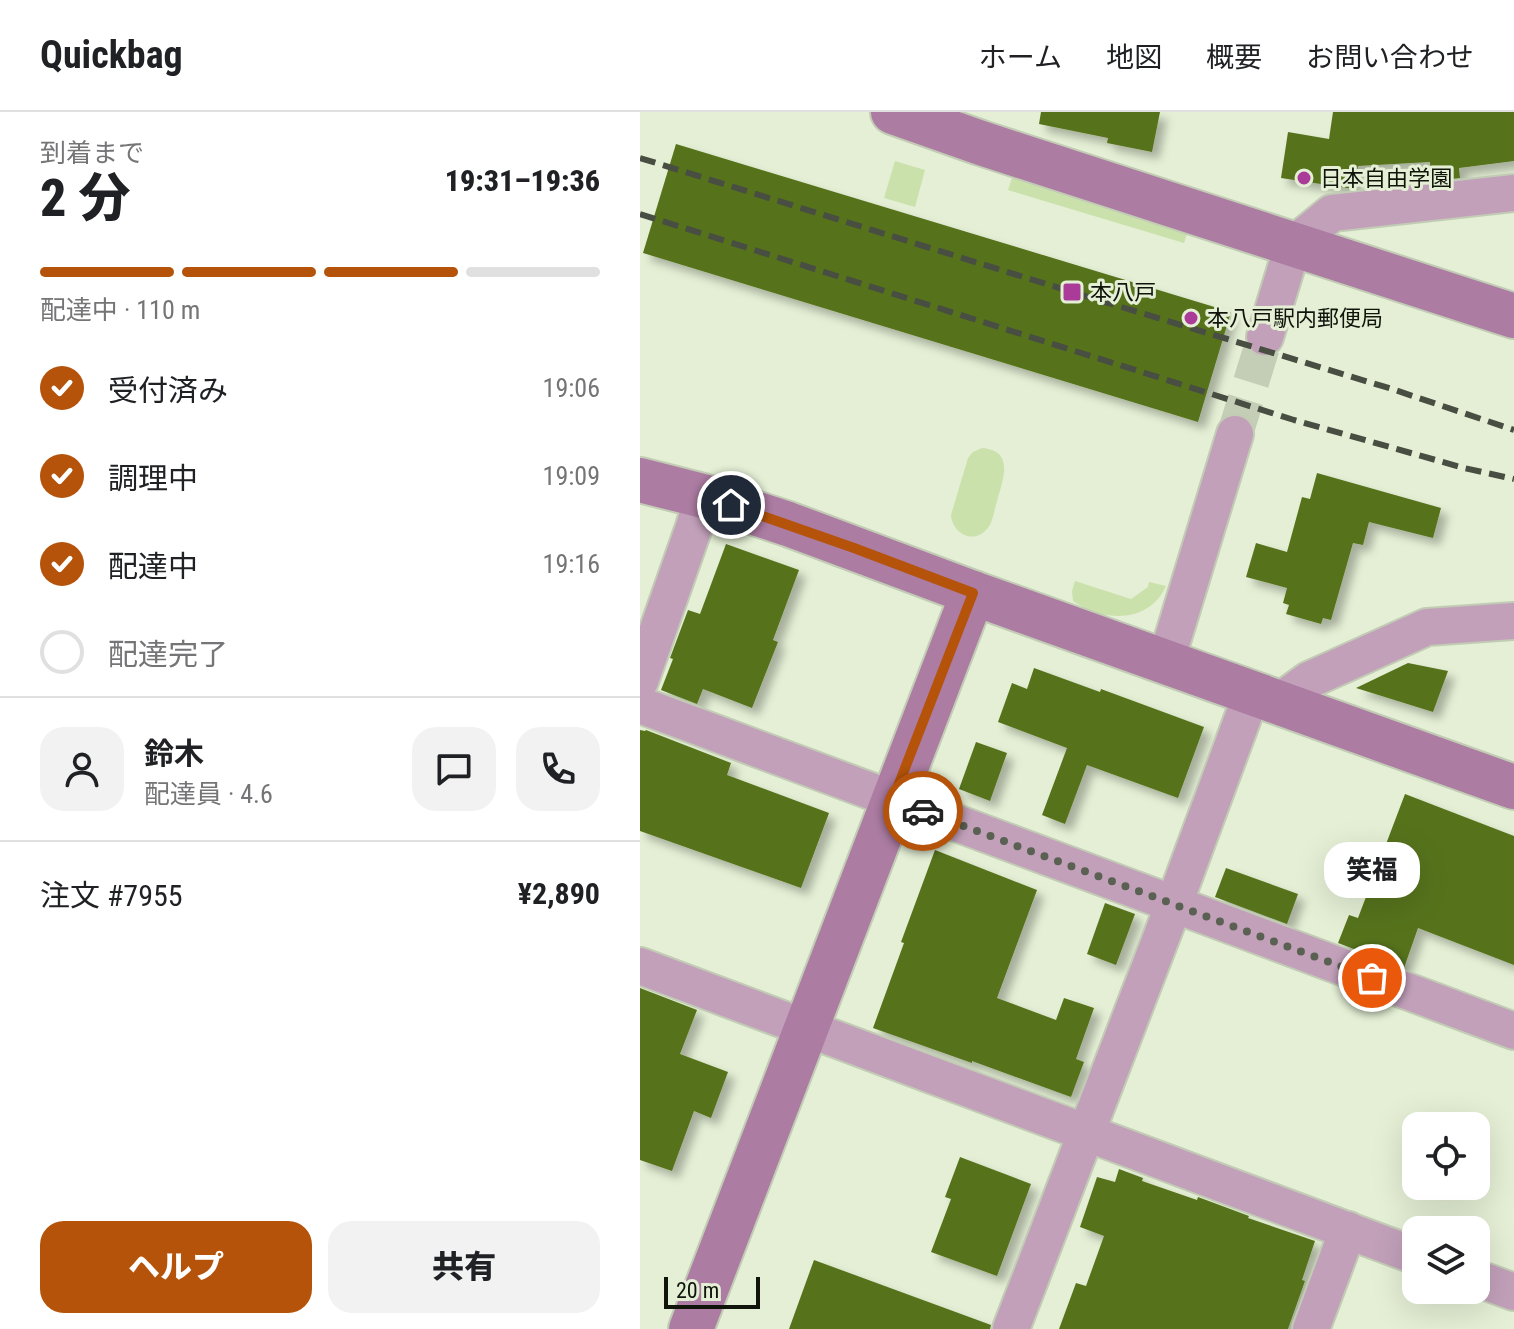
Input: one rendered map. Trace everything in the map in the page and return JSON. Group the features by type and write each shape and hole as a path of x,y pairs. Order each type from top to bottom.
{"street":[{"path":"893,112 1514,316"},
{"path":"1265,337 1293,245 1332,213 1514,193"},
{"path":"1166,661 1235,434"},
{"path":"640,480 703,496 799,528 1514,787"},
{"path":"640,681 703,496"},
{"path":"691,1329 973,593"},
{"path":"1011,1329 1174,904 1266,697 1427,627 1514,621"},
{"path":"640,705 1514,1031"},
{"path":"640,966 1402,1251"},
{"path":"1311,1329 1348,1230"},
{"path":"1490,1283 1514,1292"}],"green space":[{"path":"895,161 925,170 915,207 884,198"},
{"path":"1012,178 1177,227 1187,234 1184,243 1008,190"},
{"path":"982,448 999,454 1003,460 1004,475 990,524 981,534 969,536 955,527 951,515 968,458"},
{"path":"1075,581 1131,599 1148,587 1149,582 1166,586 1149,607 1137,613 1111,616 1073,601"}],"building":[{"path":"1041,112 1160,112 1152,152 1107,143 1108,138 1039,124"},
{"path":"1333,112 1514,112 1514,161 1459,168 1460,178 1431,181 1430,162 1358,166 1354,189 1281,178 1288,132 1329,139"},
{"name":"本八戸","path":"676,144 1231,312 1198,422 643,253"},
{"path":"1317,473 1441,508 1433,538 1369,522 1363,545 1353,543 1331,620 1323,618 1321,624 1286,614 1289,605 1283,603 1287,588 1246,577 1256,543 1287,552 1302,497 1310,499"},
{"path":"726,544 799,570 773,640 778,642 752,708 703,689 697,704 661,690 688,610 700,614"},
{"path":"1408,663 1448,671 1433,712 1356,688"},
{"path":"1034,668 1204,727 1178,798 1087,765 1065,824 1042,815 1067,748 998,722 1012,683 1027,689"},
{"path":"640,730 731,763 727,775 829,813 801,888 640,831"},
{"path":"976,742 1007,753 990,801 959,789"},
{"path":"1405,794 1514,836 1514,965 1418,928 1404,968 1338,943 1349,915 1358,918"},
{"path":"935,850 1037,890 997,998 1056,1020 1064,998 1094,1008 1076,1059 1084,1062 1071,1097 873,1028"},
{"path":"1226,868 1298,894 1287,924 1215,897"},
{"path":"1105,903 1135,914 1116,965 1087,954"},
{"path":"640,988 697,1010 680,1054 728,1072 711,1118 694,1111 672,1171 640,1160"},
{"path":"960,1157 1031,1184 997,1276 931,1252 951,1199 945,1197"},
{"path":"1119,1169 1143,1178 1142,1181 1197,1200 1198,1197 1315,1241 1288,1329 1059,1329 1076,1283 1086,1286 1104,1236 1080,1227 1097,1177 1115,1182"},
{"path":"814,1260 991,1325 990,1329 789,1329"}],"tunnel":[{"path":"1235,434 1265,337"}],"railway":[{"path":"640,158 1392,389 1514,430"},
{"path":"640,214 1294,420 1514,479"}],"way so far":[{"path":"923,811 1372,978"}],"place":[{"name":"日本自由学園","path":"1304,178"},
{"name":"本八戸","path":"1072,292"},
{"name":"本八戸駅内郵便局","path":"1191,318"},
{"name":"笑福","path":"1372,978"}],"route":[{"path":"731,505 973,593 893,799 923,811"}]}
